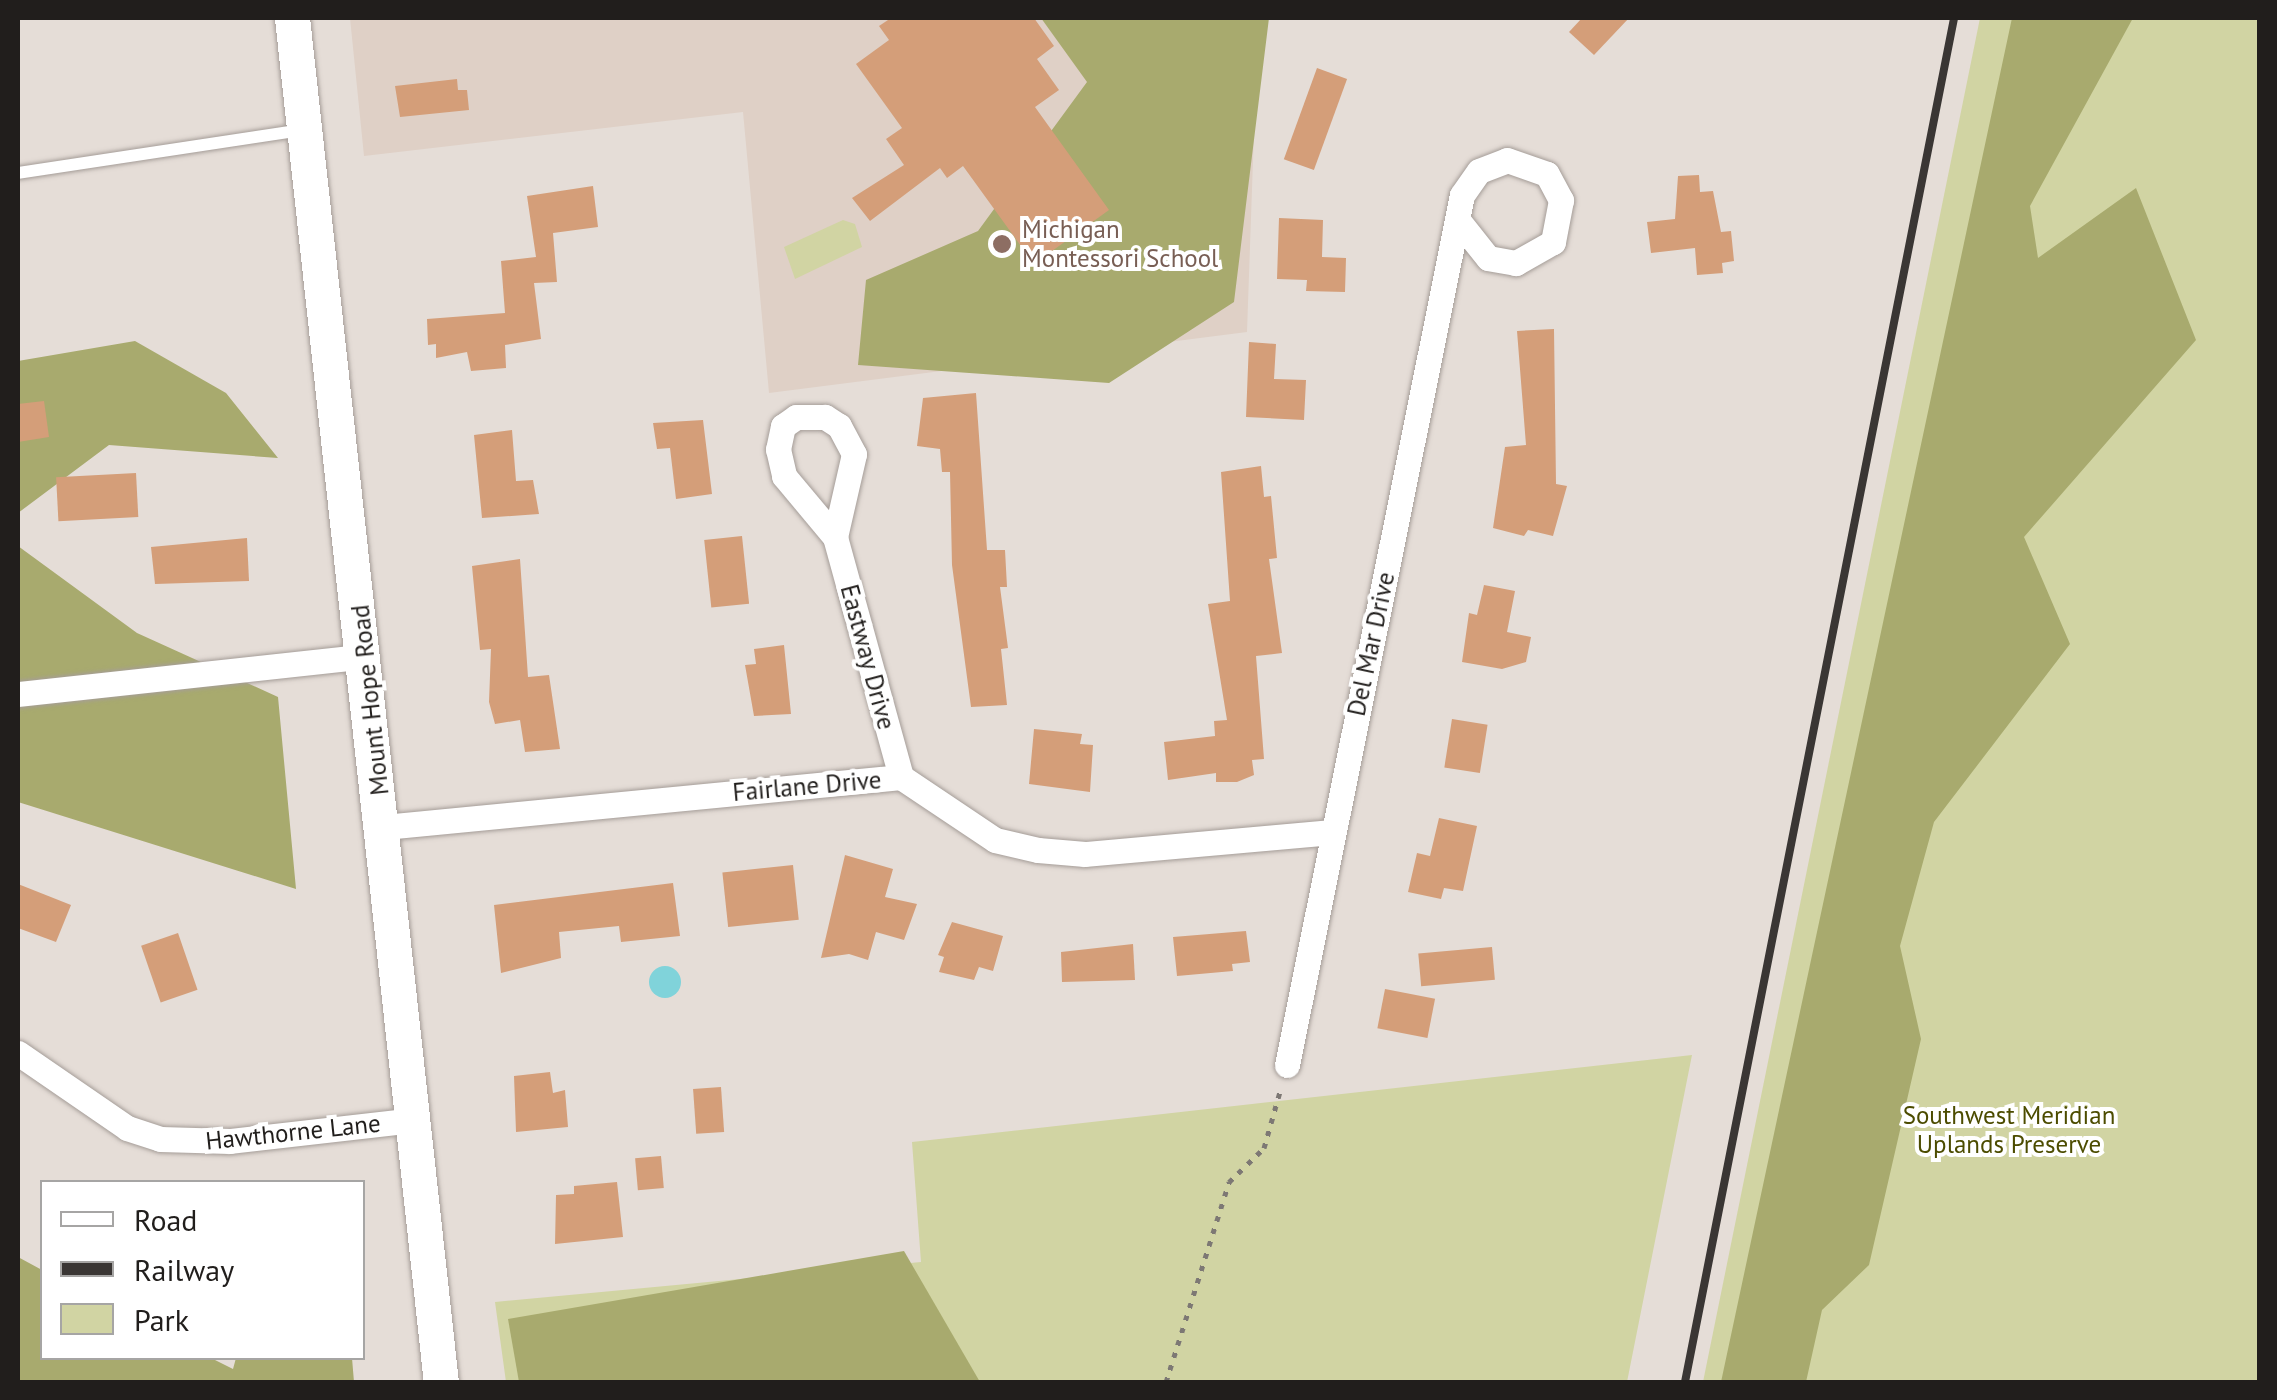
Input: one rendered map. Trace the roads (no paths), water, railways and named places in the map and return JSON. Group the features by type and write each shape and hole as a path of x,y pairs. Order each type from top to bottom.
{"street":[{"name":"Mount Hope Road","path":"292,18 366,656 440,1382"},
{"name":"Del Mar Drive","path":"1287,1065 1331,832 1462,224 1465,190 1492,164 1535,166 1561,200 1554,242 1516,263 1488,258 1462,224"},
{"name":"Eastway Drive","path":"835,537 901,777"},
{"path":"18,694 366,656"},
{"name":"Fairlane Drive","path":"384,827 901,777 996,840 1038,850 1085,854 1331,832"},
{"name":"Hawthorne Lane","path":"18,1053 127,1128 160,1139 230,1141 414,1120"}],"lane":[{"path":"18,172 304,130"}],"water":[{"path":"665,966 676,971 681,982 676,993 665,998 654,993 649,982 654,971"}],"railway":[{"path":"1685,1382 1954,18"}],"place":[{"name":"Michigan Montessori School","path":"1002,244"}],"park label":[{"name":"Southwest Meridian Uplands Preserve","path":"2009,1130"}]}
